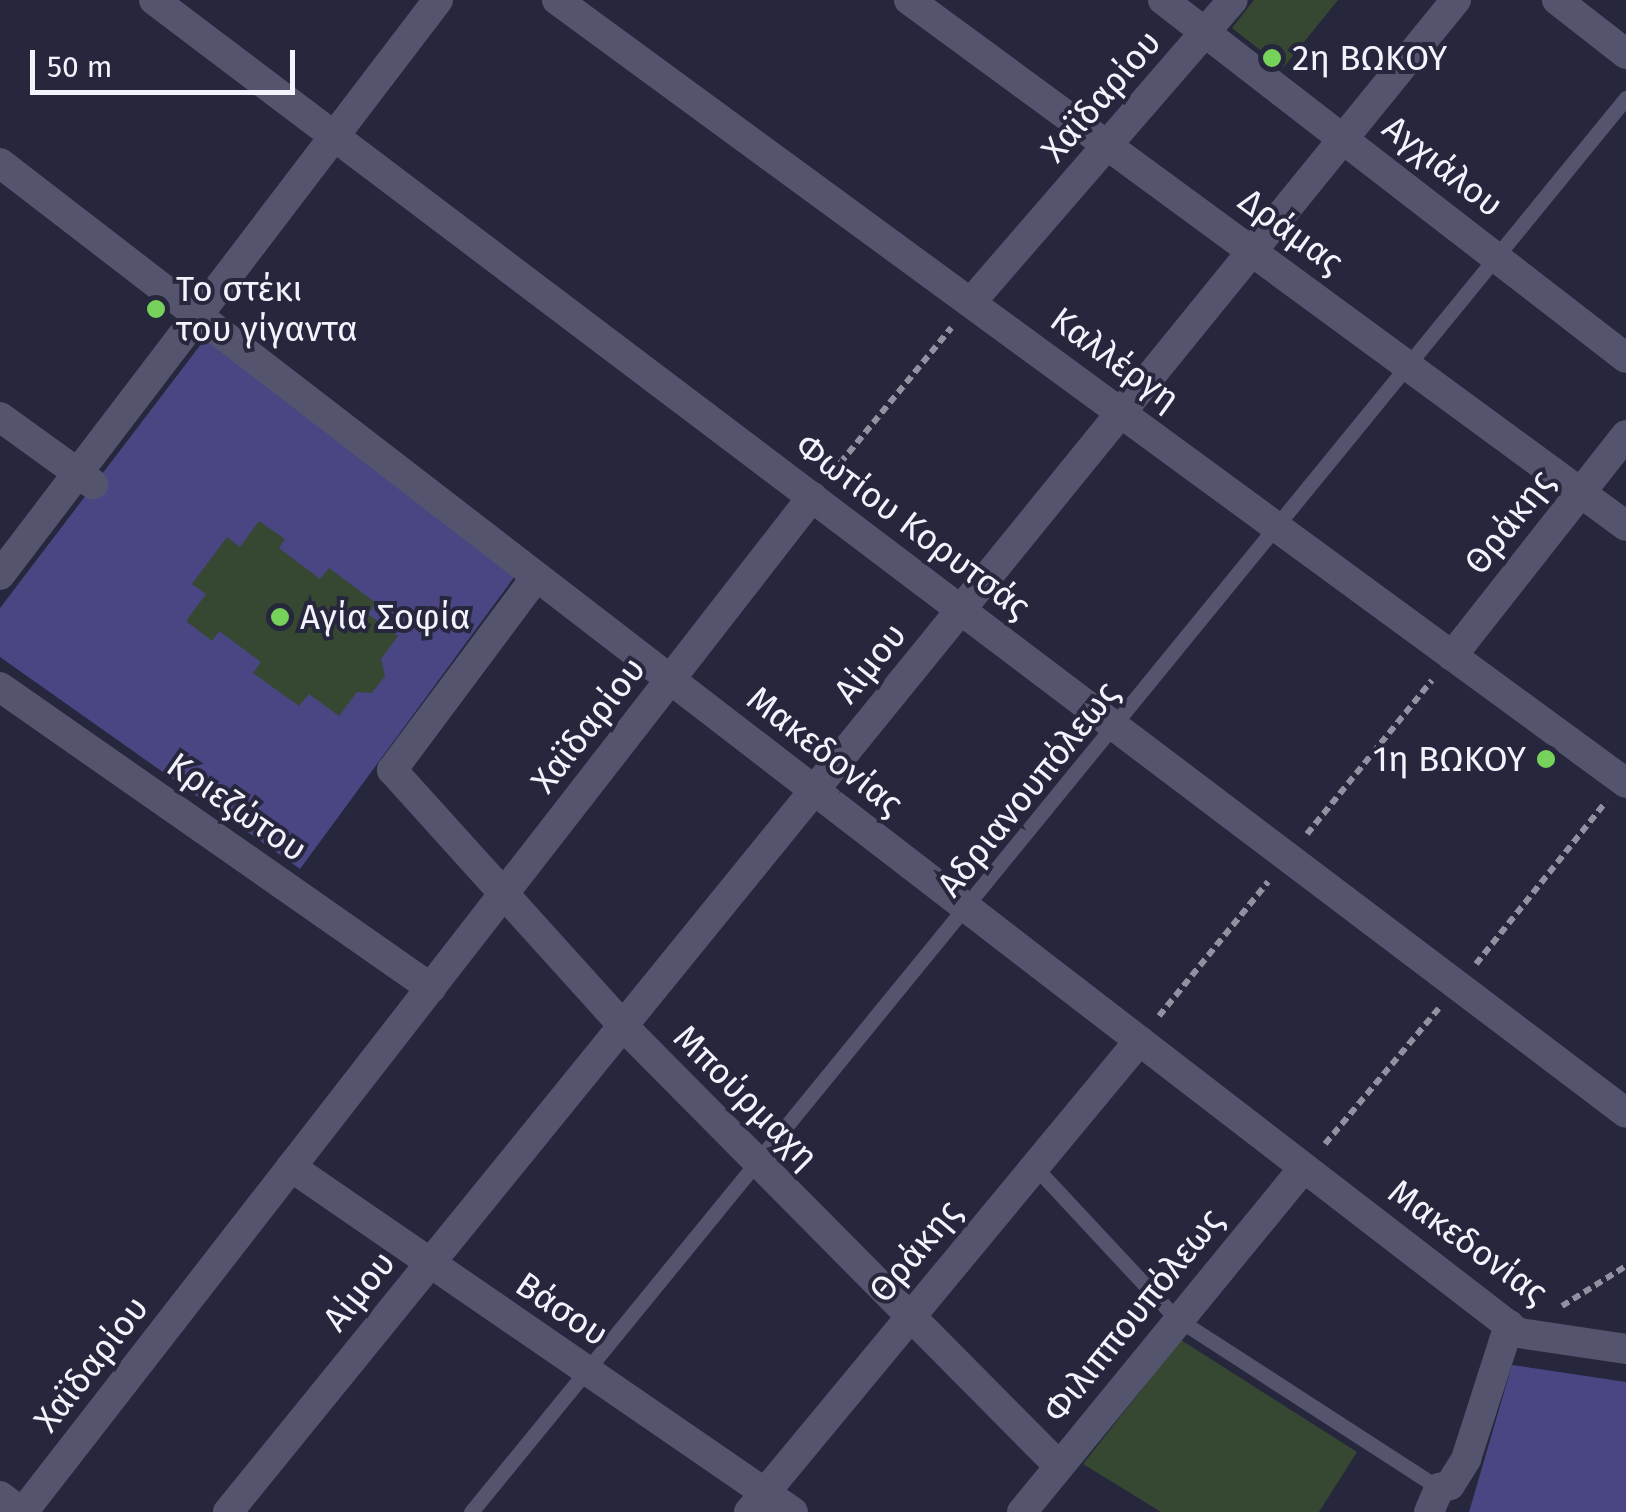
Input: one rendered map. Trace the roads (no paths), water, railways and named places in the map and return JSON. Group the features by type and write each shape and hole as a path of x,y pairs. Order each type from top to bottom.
{"street":[{"name":"Φωτίου Κορυτσάς","path":"154,0 1626,1113"},
{"path":"0,575 86,479 198,316 438,0"},
{"name":"Καλλέργη","path":"558,0 1625,780"},
{"name":"Δράμας","path":"909,0 1254,249 1626,526"},
{"name":"Αγχιάλου","path":"1163,0 1626,358"},
{"name":"Χαϊδαρίου","path":"972,301 1232,0"},
{"name":"Αίμου","path":"228,1512 1456,0"},
{"path":"1556,0 1626,54"},
{"name":"Μακεδονίας","path":"0,163 1514,1329 1626,1348"},
{"path":"0,416 86,479"},
{"name":"Θράκης","path":"1452,656 1626,435"},
{"name":"Χαϊδαρίου","path":"22,1512 812,497"},
{"name":"Μπούρμαχη","path":"536,576 392,770 624,1026 1059,1466"},
{"name":"Κριεζώτου","path":"0,687 431,988"},
{"name":"Θράκης","path":"757,1502 1140,1040"},
{"name":"Βάσου","path":"292,1166 429,1265 589,1372 757,1502 793,1512"},
{"name":"Φιλιππουπόλεως","path":"1022,1512 1176,1318 1304,1168"},
{"path":"1434,1500 1450,1485 1466,1459 1514,1329"},
{"path":"0,1496 22,1512"}],"lane":[{"name":"Αδριανουπόλεως","path":"471,1512 760,1165 1626,98"},
{"path":"1035,1167 1176,1318 1434,1500"}],"place":[{"name":"2η ΒΩΚΟΥ","path":"1272,58"},
{"name":"Το στέκι του γίγαντα","path":"156,309"},
{"name":"Αγία Σοφία","path":"280,617"},
{"name":"1η ΒΩΚΟΥ","path":"1546,759"}]}
